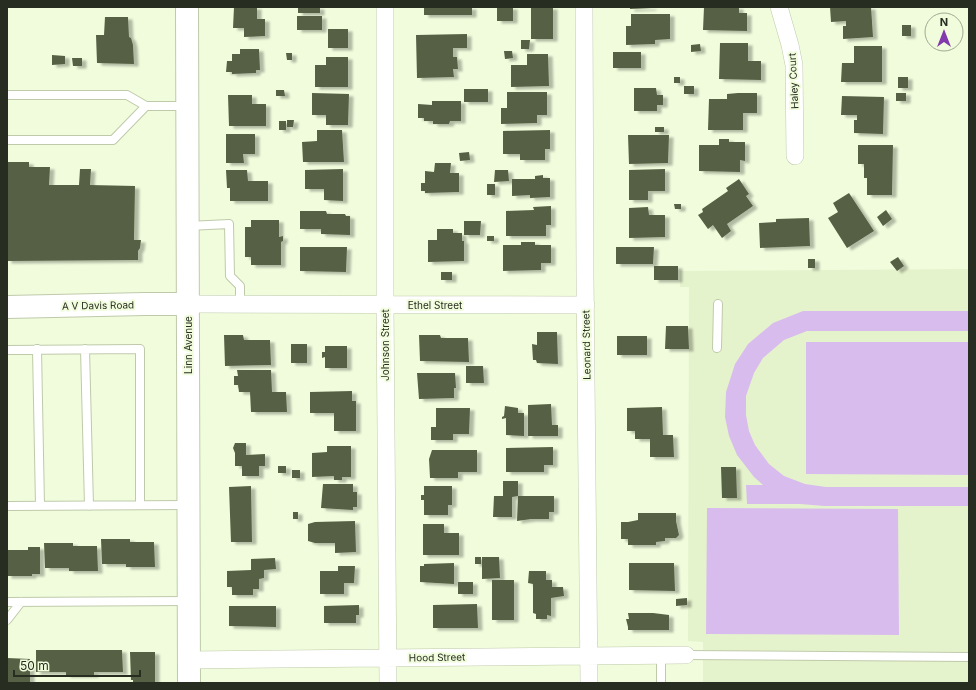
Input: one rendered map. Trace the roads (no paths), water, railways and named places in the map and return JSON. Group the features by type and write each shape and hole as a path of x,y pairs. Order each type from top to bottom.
{"main road":[{"name":"Linn Avenue","path":"187,7 189,683"},
{"name":"A V Davis Road","path":"7,307 188,304"}],"street":[{"name":"Johnson Street","path":"385,7 385,305 388,683"},
{"name":"Leonard Street","path":"584,7 589,683"},
{"name":"Haley Court","path":"779,7 794,65 795,156"},
{"name":"Ethel Street","path":"188,304 586,305"},
{"name":"Hood Street","path":"189,660 686,655"}],"lane":[{"path":"7,96 127,95 146,106 188,106"},
{"path":"7,140 113,140 146,106"},
{"path":"188,226 229,224 230,276 240,286 240,305"},
{"path":"717,348 718,304"},
{"path":"37,349 40,506"},
{"path":"85,349 89,506"},
{"path":"7,350 140,349 140,506"},
{"path":"7,506 188,505"},
{"path":"7,602 189,601"},
{"path":"7,620 21,602"},
{"path":"661,655 661,683"},
{"path":"686,655 969,657"}]}
